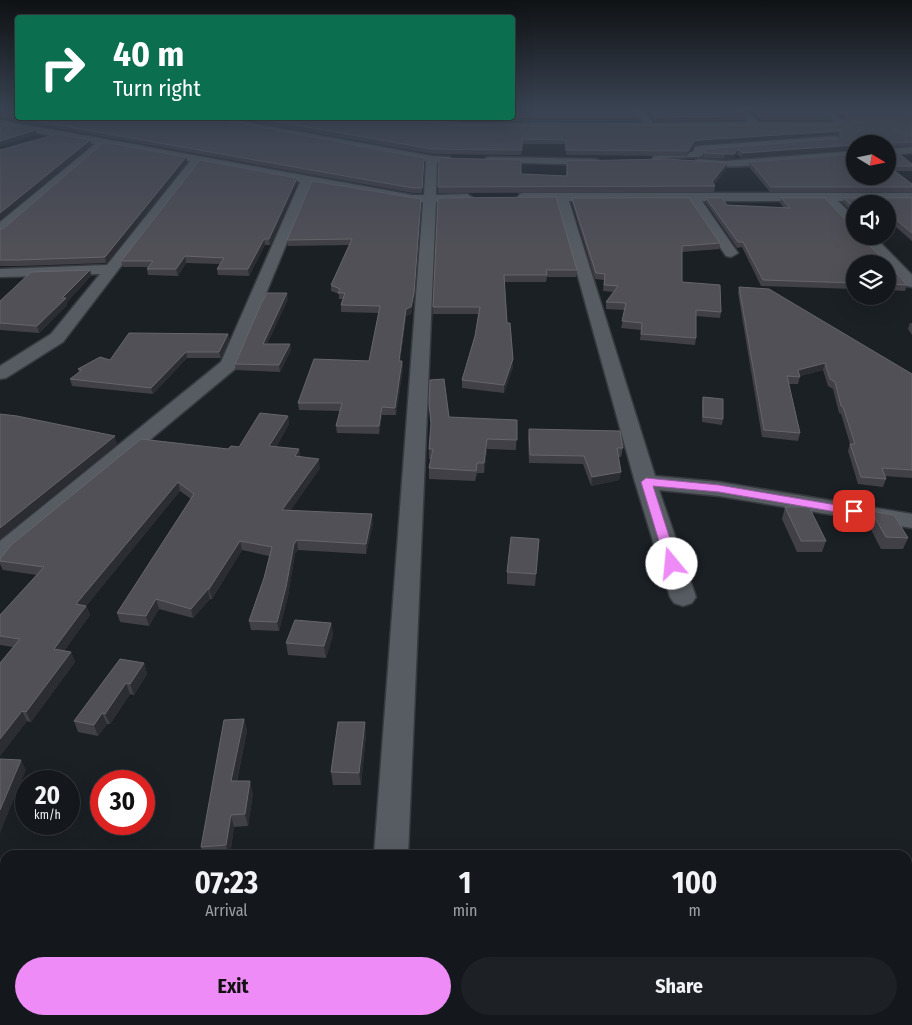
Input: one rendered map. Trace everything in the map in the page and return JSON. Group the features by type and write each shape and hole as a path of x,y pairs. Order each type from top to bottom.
{"street":[{"path":"0,229 89,154"},
{"path":"175,154 413,199 477,198"},
{"path":"391,850 429,199 442,159 413,154"},
{"path":"698,154 692,156 668,154 658,156 652,161 724,164 846,155"},
{"path":"0,374 57,338 198,158"},
{"path":"482,160 608,162"},
{"path":"0,553 228,365 308,179"},
{"path":"515,197 912,197"},
{"path":"562,197 646,482 683,597"},
{"path":"693,197 731,253"},
{"path":"827,197 846,216"},
{"path":"875,245 912,283"},
{"path":"3,273 111,270"},
{"path":"646,482 719,489 912,521"}],"building":[{"path":"0,154 73,154 0,213"},
{"path":"90,154 169,154 186,157 105,257 0,260 0,229 4,228"},
{"path":"221,154 402,154 424,158 422,188 413,188"},
{"path":"896,154 899,154 912,166 896,166"},
{"path":"846,155 846,185 896,185 896,172 912,184 912,187 771,187 750,162"},
{"path":"439,158 521,160 521,174 567,176 567,161 667,159 727,163 712,182 715,186 438,187"},
{"path":"200,160 297,178 269,239 264,239 248,269 217,269 224,258 185,256 176,269 147,269 153,261 121,261"},
{"path":"312,181 421,199 414,293 411,307 406,309 399,361 402,361 395,408 382,407 379,426 336,426 342,403 298,403 314,359 369,361 380,306 341,305 345,293 338,293 340,289 331,285 352,239 287,240"},
{"path":"556,197 577,270 546,270 547,275 504,275 507,323 510,323 513,359 504,385 462,380 475,336 480,307 433,307 438,198"},
{"path":"572,198 689,198 720,243 682,246 682,282 720,285 721,312 696,310 696,338 641,334 642,323 622,321 626,303 606,302 618,286 604,285 605,274 596,273"},
{"path":"706,198 722,198 727,205 790,208 781,198 825,198 846,220 846,245 869,245 879,255 846,255 846,283 763,280 743,242 738,242"},
{"path":"896,198 912,198 912,233 896,220"},
{"path":"90,270 62,298 66,298 37,326 0,323 0,301 31,272"},
{"path":"896,273 907,285 896,284"},
{"path":"739,287 769,289 912,374 912,470 882,468 886,479 861,477 850,444 855,444 843,407 841,406 835,382 830,379 825,363 798,370 800,377 787,376 800,433 764,430"},
{"path":"267,293 287,293 263,344 290,344 279,365 235,364 261,304"},
{"path":"129,333 228,334 219,352 186,352 151,388 70,379 82,370 78,369 100,357 110,360"},
{"path":"444,379 449,417 517,420 517,440 487,439 484,463 477,463 476,471 429,468 433,449 429,449 431,423 429,404 430,380"},
{"path":"703,397 723,399 723,419 703,417"},
{"path":"260,413 288,416 269,446 299,449 295,456 319,459 282,510 372,514 366,544 297,540 294,544 277,622 249,621 264,578 272,547 240,541 209,589 191,609 156,599 146,616 117,613 194,494 178,482 76,604 86,606 54,649 71,652 26,712 22,711 0,739 0,663 20,639 0,636 0,615 44,567 0,561 11,545 141,439 228,449 231,446 239,447"},
{"path":"0,414 17,416 115,436 0,528"},
{"path":"529,429 620,431 623,448 617,448 621,472 592,477 584,456 530,455"},
{"path":"785,507 809,507 826,541 801,541"},
{"path":"871,511 894,515 908,538 886,537"},
{"path":"511,537 539,539 536,574 507,572"},
{"path":"295,620 331,623 324,646 286,643"},
{"path":"120,659 144,663 130,684 126,683 105,714 102,713 94,725 74,721"},
{"path":"244,719 231,781 250,781 245,814 231,815 226,845 201,847 224,720"},
{"path":"338,722 365,722 359,773 331,772"},
{"path":"0,759 21,760 17,770 15,770 15,774 0,810"}],"route":[{"path":"672,564 646,482 719,489 854,511"}]}
